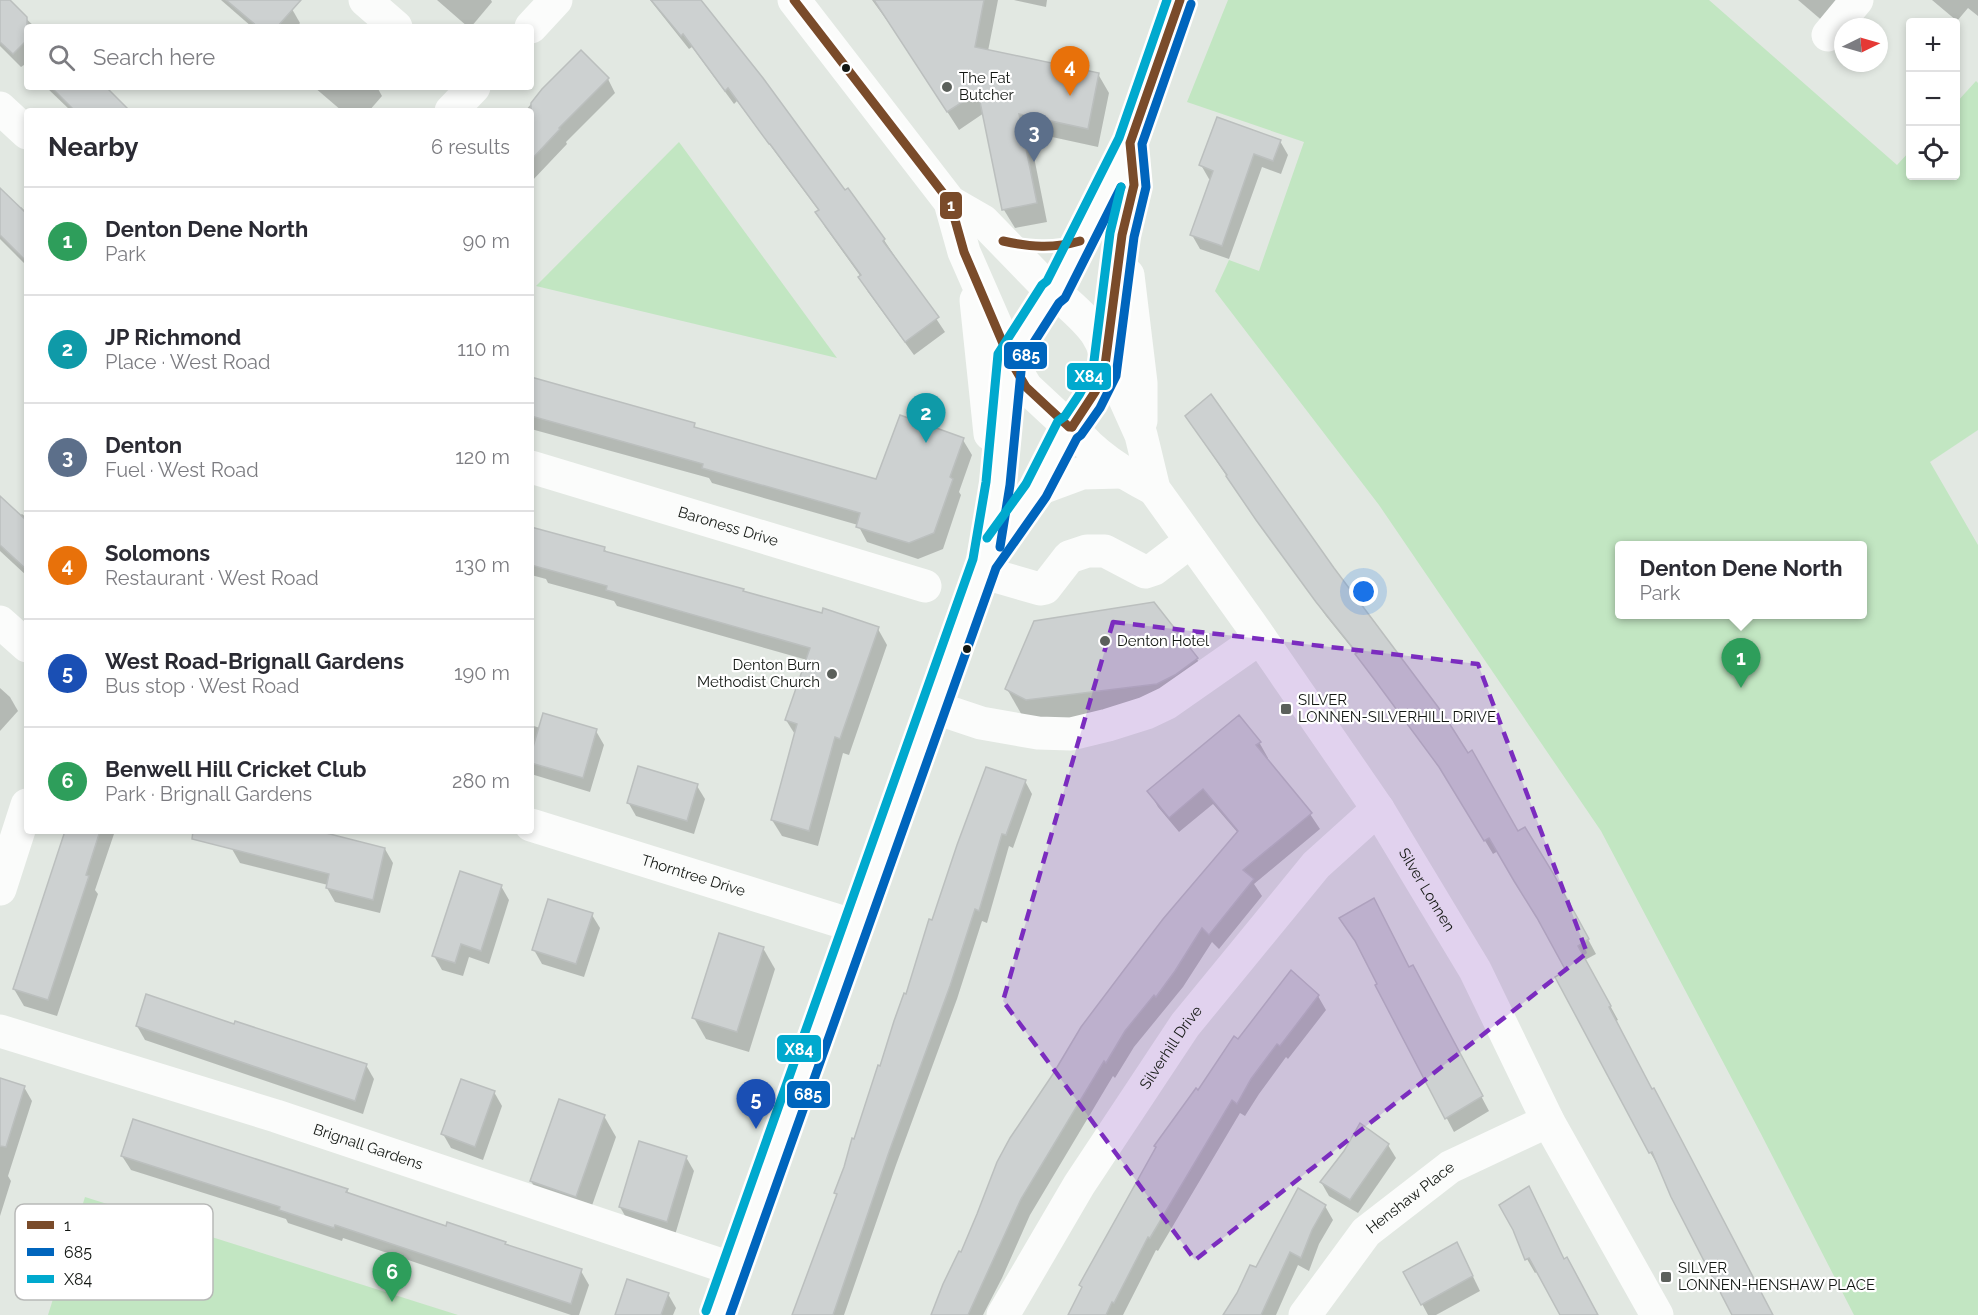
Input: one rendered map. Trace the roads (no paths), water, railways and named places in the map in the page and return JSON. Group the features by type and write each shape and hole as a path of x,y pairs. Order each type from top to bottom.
{"main road":[{"path":"365,0 393,24"},
{"path":"534,24 556,0"},
{"path":"794,0 950,202"},
{"path":"717,1315 983,567 998,484 1010,358 1021,337 1053,292 1130,142 1180,0"},
{"path":"1828,35 1857,0"},
{"path":"0,108 24,130"},
{"path":"983,567 1036,490 1070,427 1102,377 1122,235 1134,185 1130,142"},
{"name":"Silver Lonnen","path":"950,202 983,221 1053,292 1087,321 1098,336 1141,435 1154,489 1378,809 1475,970 1548,1121 1657,1315"},
{"name":"Silver Lonnen","path":"950,202 964,252 1010,358 1026,387 1083,442 1121,472 1154,489"},
{"path":"1122,235 1141,383 1141,435"},
{"path":"1003,241 1046,249 1059,248 1080,241"},
{"path":"975,277 988,420 998,484"},
{"name":"Baroness Drive","path":"534,468 925,585"},
{"path":"1036,490 1082,473 1121,472"},
{"path":"983,567 1045,588 1070,558 1087,551 1106,551 1145,572 1154,569 1191,541"},
{"path":"0,622 24,643"},
{"path":"933,707 981,723 1038,733 1071,734 1108,725 1167,704 1260,638"},
{"name":"Silverhill Drive","path":"1003,1315 1079,1185 1185,1025 1316,865 1378,809"},
{"path":"0,890 24,814"},
{"name":"Thorntree Drive","path":"534,826 855,926"},
{"name":"Brignall Gardens","path":"0,1031 276,1116 733,1269"},
{"name":"Henshaw Place","path":"1305,1315 1366,1232 1450,1167 1548,1121"}],"place":[{"name":"The Fat Butcher","path":"947,87"},
{"name":"Solomons","path":"1070,96"},
{"name":"Denton","path":"1034,162"},
{"name":"JP Richmond","path":"926,443"},
{"name":"Denton Hotel","path":"1105,641"},
{"name":"Denton Burn Methodist Church","path":"832,674"},
{"name":"Denton Dene North","path":"1741,688"},
{"name":"SILVER LONNEN-SILVERHILL DRIVE","path":"1286,709"},
{"name":"West Road-Brignall Gardens","path":"756,1129"},
{"name":"SILVER LONNEN-HENSHAW PLACE","path":"1666,1277"},
{"name":"Benwell Hill Cricket Club","path":"392,1302"}]}
